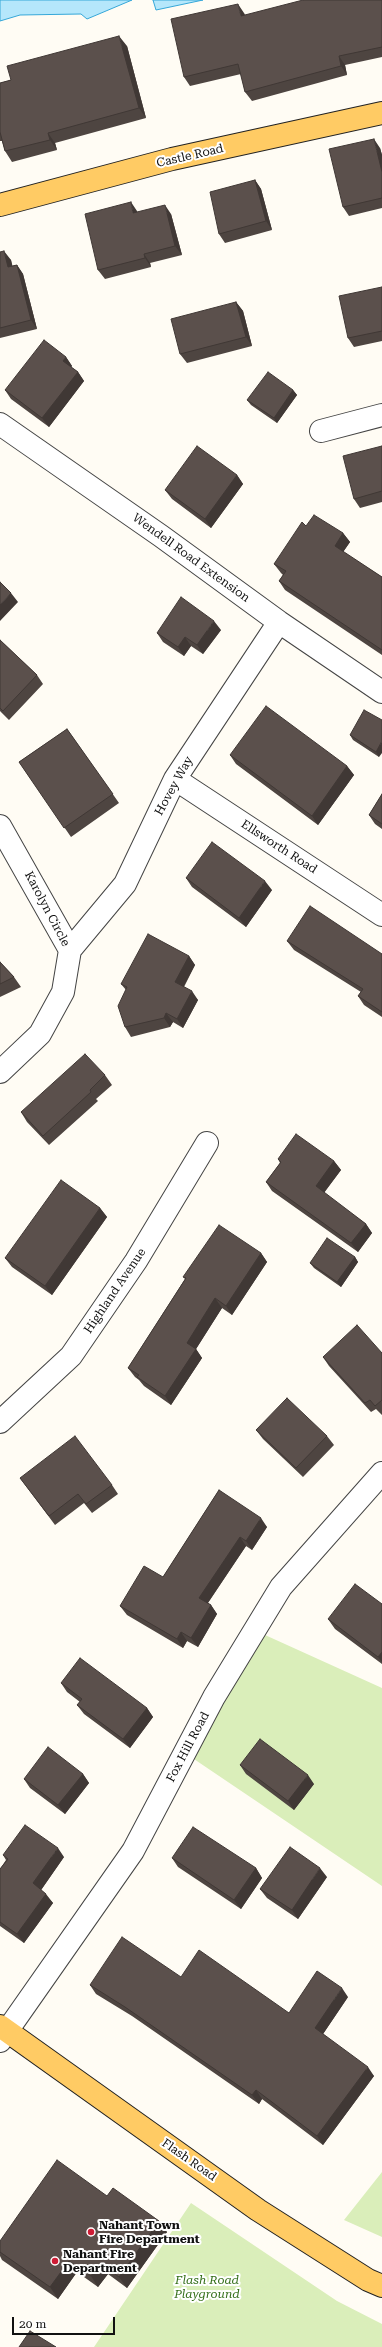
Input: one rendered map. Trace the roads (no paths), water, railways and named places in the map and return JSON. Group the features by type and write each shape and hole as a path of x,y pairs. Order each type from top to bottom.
{"main road":[{"name":"Castle Road","path":"0,205 172,159 382,113"},
{"name":"Flash Road","path":"2,2033 258,2210 368,2280 382,2286"}],"street":[{"path":"321,431 382,415"},
{"name":"Wendell Road Extension","path":"0,424 161,536 279,622 382,692"},
{"name":"Hovey Way","path":"70,950 125,884 175,779 279,622"},
{"name":"Ellsworth Road","path":"175,779 382,915"},
{"name":"Karolyn Circle","path":"0,826 70,950 63,992 40,1034 0,1072"},
{"name":"Highland Avenue","path":"0,1422 71,1356 136,1262 207,1143"},
{"name":"Fox Hill Road","path":"2,2033 133,1851 214,1697 281,1587 382,1473"}],"water":[{"path":"0,0 132,0 87,19 81,14 20,15 0,21"},
{"path":"153,0 203,0 156,10"}],"place":[{"name":"Nahant Town Fire Department","path":"91,2232"},
{"name":"Nahant Fire Department","path":"55,2261"}],"park label":[{"name":"Flash Road Playground","path":"207,2287"}]}
